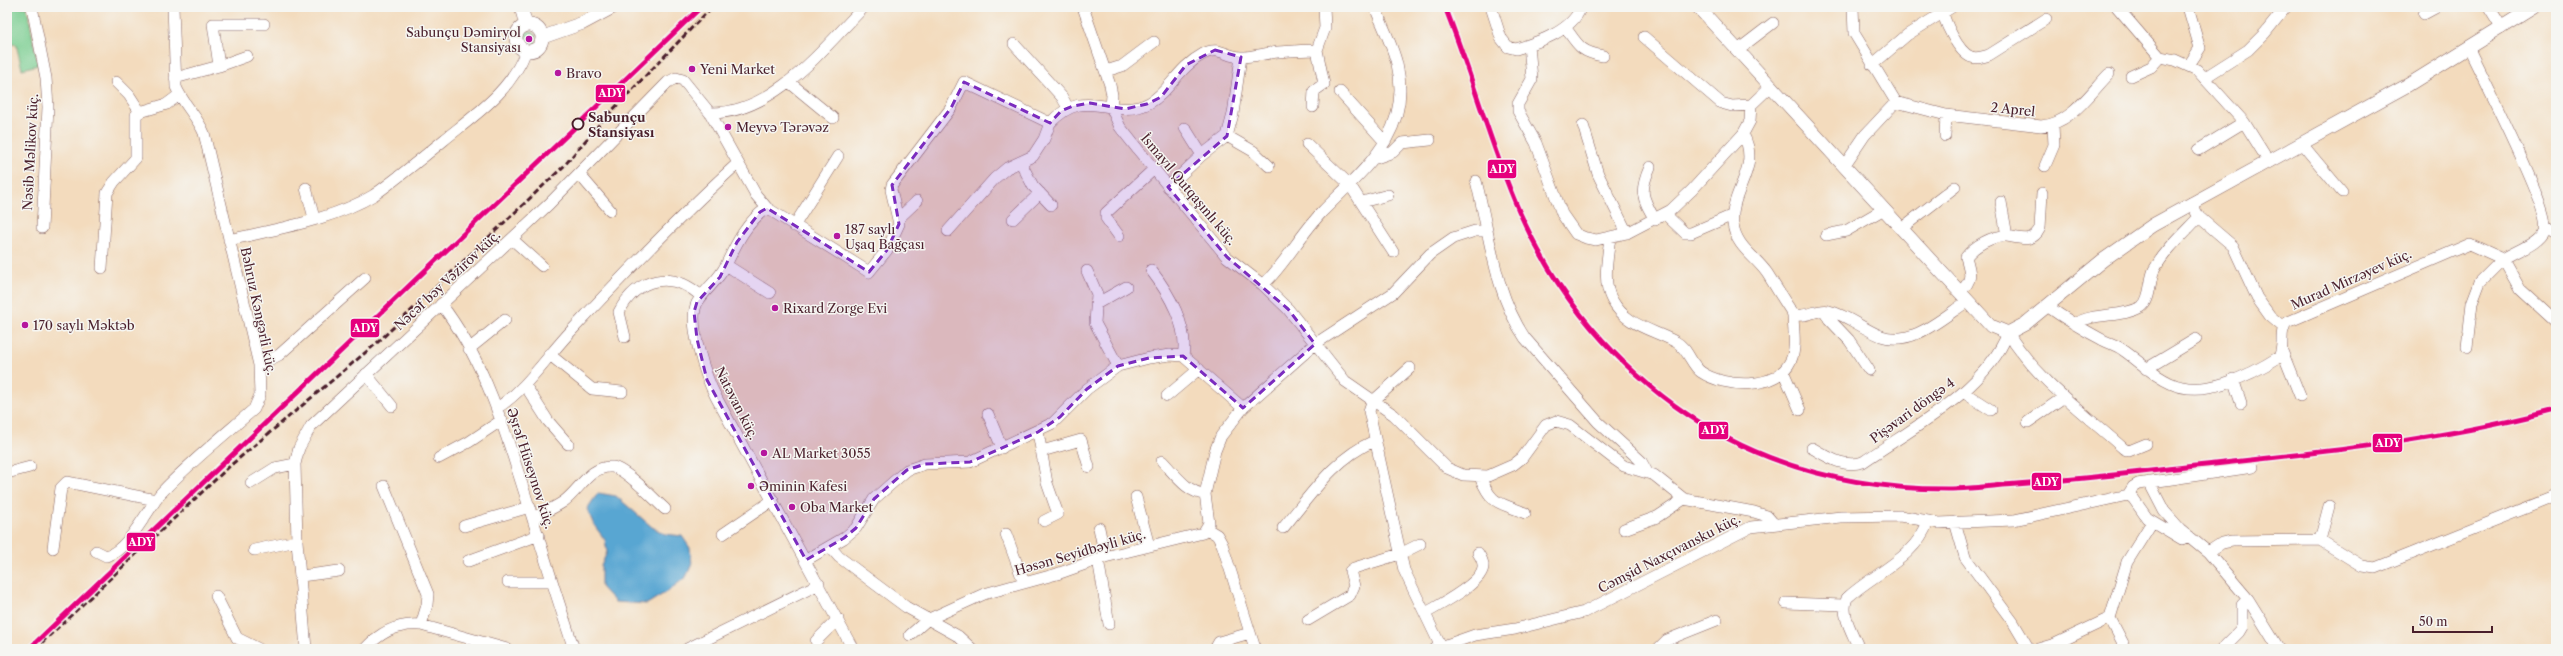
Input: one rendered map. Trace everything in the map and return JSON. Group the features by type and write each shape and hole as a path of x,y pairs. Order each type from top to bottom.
{"street":[{"name":"Nəsib Məlikov küç.","path":"32,7 46,78 48,107 42,228"},
{"name":"Bəhruz Kəngərli küç.","path":"96,551 106,556 113,553 144,521 156,500 254,409 260,395 259,365 204,133 196,116 179,95 175,78 173,7"},
{"path":"521,7 526,25"},
{"path":"543,37 538,28 526,25 519,30 516,37 520,47 526,51 533,51 539,47 543,37 583,23 613,7"},
{"path":"864,7 789,82 766,97 750,104 710,113 756,194 767,208 794,226 870,272 886,250 897,228 899,218 892,197 892,185 951,108 964,82 1050,122"},
{"path":"1083,7 1106,71 1112,95 1111,107"},
{"path":"1313,107 1314,91 1324,84 1317,50 1325,28 1324,7"},
{"path":"1263,285 1285,262 1321,213 1376,158 1385,142 1398,112 1400,84 1396,62 1375,7"},
{"path":"1491,7 1504,44 1516,49 1529,45 1565,27 1574,19 1581,7"},
{"path":"1698,7 1739,49 1844,166 1992,326 2008,333 2027,360 2064,397 2124,449 2129,451 2146,444"},
{"path":"1844,166 1865,135 1896,102 1872,65 1854,33 1853,7"},
{"path":"2117,7 2160,57 2189,65 2204,78 2244,122 2269,162"},
{"path":"2188,7 2200,48 2189,65"},
{"path":"2204,78 2248,50 2265,34 2286,7"},
{"path":"2424,14 2437,7"},
{"path":"2489,7 2502,28"},
{"path":"2008,333 2025,324 2129,241 2191,203 2302,144 2469,49 2534,7"},
{"path":"1872,65 1907,35 1946,9 1950,31 1965,53 1971,57 1980,58 2046,20"},
{"path":"1739,49 1773,23"},
{"path":"219,66 214,24 264,24"},
{"path":"1565,27 1581,49 1587,53 1603,56"},
{"path":"1644,36 1721,103 1732,106 1752,105"},
{"path":"1106,71 1127,62 1154,42"},
{"path":"1014,44 1062,97 1068,108"},
{"path":"1529,45 1532,79 1518,104 1518,111 1536,143 1556,201 1568,225 1576,234 1596,240 1626,233 1655,220 1665,214 1688,194 1743,134 1750,121 1752,105 1771,86"},
{"path":"2467,347 2472,303 2480,282 2503,259 2542,235 2546,226 2543,210 2532,184 2469,49"},
{"path":"948,231 995,178 1007,168 1021,163 1037,150 1044,139 1050,122 1068,108 1090,103 1125,109 1147,104 1161,97 1186,66 1204,54 1223,50 1241,57 1317,50"},
{"path":"229,240 314,218 362,202 392,182 502,91 521,66 526,51"},
{"path":"175,78 219,66 247,56"},
{"path":"1168,187 1202,154 1227,136 1233,114 1241,57"},
{"path":"2131,76 2151,67 2160,57"},
{"name":"2 Aprel","path":"1896,102 1946,116 2041,126 2053,125 2066,119 2109,74"},
{"name":"Nəcəf bəy Vəzirov küç.","path":"306,649 297,541 295,464 298,448 311,426 580,174 668,82 676,78 680,78 710,113"},
{"path":"116,82 129,95 140,112"},
{"path":"789,82 833,118"},
{"path":"1340,92 1385,142"},
{"path":"102,268 106,193 136,158 134,120 140,112 167,104 179,95"},
{"name":"İsmayıl Qutqaşınlı küç.","path":"1111,107 1120,127 1168,187 1228,257 1263,285 1288,309 1345,381 1372,402 1394,415 1447,468 1463,475 1480,477 1488,476 1513,465 1522,458 1546,425 1556,421 1570,425 1624,466 1647,472 1662,480 1684,499"},
{"path":"1944,136 1946,116"},
{"path":"2198,150 2244,122"},
{"path":"1583,125 1598,174 1626,233"},
{"path":"2045,166 2054,145 2053,125"},
{"path":"1184,128 1202,154"},
{"path":"1743,134 1750,152 1750,164 1740,186 1733,215 1735,232 1739,242 1766,272 1793,314 1799,317 1824,311 1836,314 1882,336 1895,339 1908,338 1920,332 1964,296 1970,280 1971,272 1966,258 1970,252 1995,238 2007,236 2022,240 2030,238 2038,233 2040,228 2042,194"},
{"path":"1227,136 1253,150 1269,166"},
{"path":"1376,158 1393,152 1402,143 1430,140"},
{"path":"1307,144 1350,185 1393,252"},
{"path":"2302,144 2342,192"},
{"path":"794,226 838,156"},
{"path":"497,408 510,400 525,385 549,354 664,232 738,163"},
{"path":"1021,163 1027,176 1051,205"},
{"path":"1650,167 1642,190 1644,199 1655,220"},
{"path":"1119,236 1106,218 1106,213 1154,169"},
{"path":"580,174 610,210"},
{"path":"1476,181 1499,284 1508,310 1518,328 1598,422 1641,462 1647,472"},
{"path":"1902,228 1955,187"},
{"path":"306,188 314,218"},
{"path":"1013,219 1040,193"},
{"path":"1362,202 1388,195"},
{"path":"899,218 917,201"},
{"path":"2001,202 2007,236"},
{"path":"2191,203 2199,217 2233,246 2256,298 2270,316 2283,327"},
{"name":"Natəvan küç.","path":"767,208 753,220 737,242 726,265 714,283 701,296 694,312 697,339 707,380 853,649"},
{"path":"1826,236 1846,231 1884,209"},
{"path":"1665,214 1685,233 1691,233 1733,215"},
{"path":"2074,324 2085,318 2129,311 2143,306 2147,298 2153,271 2165,253 2199,217"},
{"path":"2546,226 2556,232"},
{"path":"1254,645 1222,544 1217,536 1207,529 1209,517 1205,494 1215,451 1222,436 1243,408 1315,344 1393,293 1430,254 1453,238 1475,231 1487,231"},
{"path":"1610,237 1606,283 1611,299 1621,314 1635,325 1676,342 1684,348 1700,372 1734,384 1766,380 1783,371 1791,360 1793,351 1793,314"},
{"path":"512,239 542,266"},
{"name":"Murad Mirzəyev küç.","path":"2282,351 2281,333 2283,327 2288,322 2461,247 2470,244 2503,259"},
{"path":"2503,259 2520,289 2556,322"},
{"path":"726,265 770,293"},
{"path":"1151,270 1163,285 1178,319 1184,342 1183,356"},
{"path":"1087,271 1095,286 1095,323 1118,366"},
{"path":"259,365 279,355 365,278"},
{"path":"625,337 619,312 624,303 645,283 674,280 690,286 701,296"},
{"path":"1096,304 1126,287"},
{"name":"Əşrəf Hüseynov küç.","path":"442,304 457,326 469,349 502,420 539,535 551,582 574,649"},
{"path":"2047,306 2074,324 2123,349 2146,369 2171,384 2184,388 2206,387 2233,379 2273,361 2282,351 2300,396"},
{"path":"1824,311 1829,319 1849,340 1869,370"},
{"path":"469,349 505,320"},
{"name":"Pişəvari döngə 4","path":"1812,448 1842,464 1852,465 1863,462 1963,392 1996,356 2008,333"},
{"path":"2146,369 2196,339"},
{"path":"549,354 592,390 622,392"},
{"path":"806,560 831,548 856,528 874,499 907,470 925,464 970,462 1038,432 1060,417 1087,389 1118,366 1149,358 1170,355 1183,356 1199,368 1243,408"},
{"path":"1167,396 1199,368"},
{"path":"1410,368 1372,402 1369,411 1374,441 1400,554 1412,589 1426,613 1439,648"},
{"path":"1783,371 1800,410"},
{"path":"366,374 392,406"},
{"path":"2233,379 2241,403"},
{"path":"525,385 548,421 568,444"},
{"path":"1963,392 1991,410"},
{"path":"2028,422 2064,397"},
{"path":"988,414 1002,448"},
{"path":"440,458 469,442 502,420"},
{"path":"1038,432 1047,483 1058,514 1044,521"},
{"path":"1042,451 1081,440 1089,467"},
{"path":"1283,528 1326,473 1361,447 1374,441"},
{"path":"1162,461 1187,486 1199,494 1205,494"},
{"path":"251,484 275,468 295,464"},
{"path":"464,526 531,513 563,502 590,475 600,468 613,466 622,471 665,509"},
{"path":"2189,536 2182,539 2152,522 2133,498 2128,495 2133,487 2150,482 2253,466"},
{"path":"7,473 30,467"},
{"path":"1480,477 1488,496 1494,501 1525,513"},
{"path":"53,548 61,488 67,482 156,500"},
{"path":"2150,482 2164,511 2189,536 2208,552 2248,599 2279,649"},
{"path":"384,486 428,594 427,606 421,625"},
{"name":"Cəmşid Naxçıvansku küç.","path":"1439,648 1475,635 1515,629 1584,612 1751,527 1841,517 1900,516 1928,521 1955,522 2014,520 2128,495"},
{"path":"2208,552 2222,543 2232,541 2320,540 2362,566 2375,568 2556,496"},
{"path":"1136,497 1149,546"},
{"path":"1624,529 1657,517 1684,499 1754,512 1767,516 1774,524"},
{"path":"723,534 773,500"},
{"path":"2320,540 2329,506"},
{"path":"1860,649 1846,618 1844,606 1853,592 1906,553 1919,541 1928,521"},
{"path":"1955,522 1965,557 2013,622 2029,649"},
{"path":"2126,649 2110,618 2127,562 2152,522"},
{"path":"1099,528 1109,624"},
{"name":"Həsən Seyidbəyli küç.","path":"910,635 927,620 984,594 1057,574 1101,558 1194,536 1207,529"},
{"path":"1006,534 1024,583"},
{"path":"468,561 539,535"},
{"path":"254,550 297,541"},
{"path":"1308,620 1350,595 1354,586 1350,572 1354,568 1400,554 1420,544"},
{"path":"831,548 851,566 927,620 958,636 972,649"},
{"path":"1426,613 1466,589 1482,572 1483,565 1478,553"},
{"path":"301,576 339,571"},
{"path":"508,582 551,582"},
{"path":"688,649 819,584"},
{"path":"216,596 237,638 259,649"},
{"path":"2222,649 2242,627 2242,605 2248,599"},
{"path":"1786,603 1844,606"},
{"path":"2038,649 2055,644 2110,618"},
{"path":"816,641 838,619"},
{"path":"1658,649 1667,640 1717,620"},
{"path":"365,649 374,639 390,630 410,624 421,625 507,649"},
{"path":"1215,649 1219,642 1250,633"}],"highlighted area":[{"path":"1215,50 1241,57 1227,136 1168,187 1227,257 1288,309 1315,344 1243,408 1183,356 1149,358 1118,366 1087,389 1060,417 1038,432 970,462 925,464 907,470 874,499 856,528 844,538 806,560 707,380 697,339 694,312 697,302 720,277 737,242 760,212 767,208 869,272 887,250 899,224 892,185 951,108 964,82 1050,123 1061,111 1073,106 1090,103 1125,109 1147,104 1161,97 1186,65"}],"green space":[{"path":"7,7 27,7 38,65 22,69 16,44 8,45"},
{"name":"Sabunçu Dəmiryol Stansiyası","path":"529,31 536,36 537,39 532,46 529,47 522,42 521,39 526,32"}],"water":[{"path":"598,493 616,496 652,527 665,534 682,536 690,548 692,564 686,577 668,591 647,604 615,602 601,587 601,566 607,552 605,540 594,525 587,509"}],"railway":[{"path":"35,649 231,465 378,342 564,166 602,121 712,7"}],"transit line":[{"name":"ADY","path":"29,649 701,7"},
{"name":"ADY","path":"1445,7 1501,166 1516,204 1534,242 1555,279 1581,315 1618,356 1657,392 1699,422 1743,446 1790,465 1840,478 1892,486 1947,489 1968,488 2099,477 2377,445 2467,430 2556,410"}],"place":[{"name":"Sabunçu Dəmiryol Stansiyası","path":"529,39"},
{"name":"Yeni Market","path":"692,69"},
{"name":"Bravo","path":"558,73"},
{"name":"Sabunçu Stansiyası","path":"578,124"},
{"name":"Meyvə Tərəvəz","path":"728,127"},
{"name":"187 saylı Uşaq Bağçası","path":"837,236"},
{"name":"Rixard Zorge Evi","path":"775,308"},
{"name":"170 saylı Məktəb","path":"25,325"},
{"name":"AL Market 3055","path":"764,453"},
{"name":"Əminin Kafesi","path":"751,486"},
{"name":"Oba Market","path":"792,507"}]}
